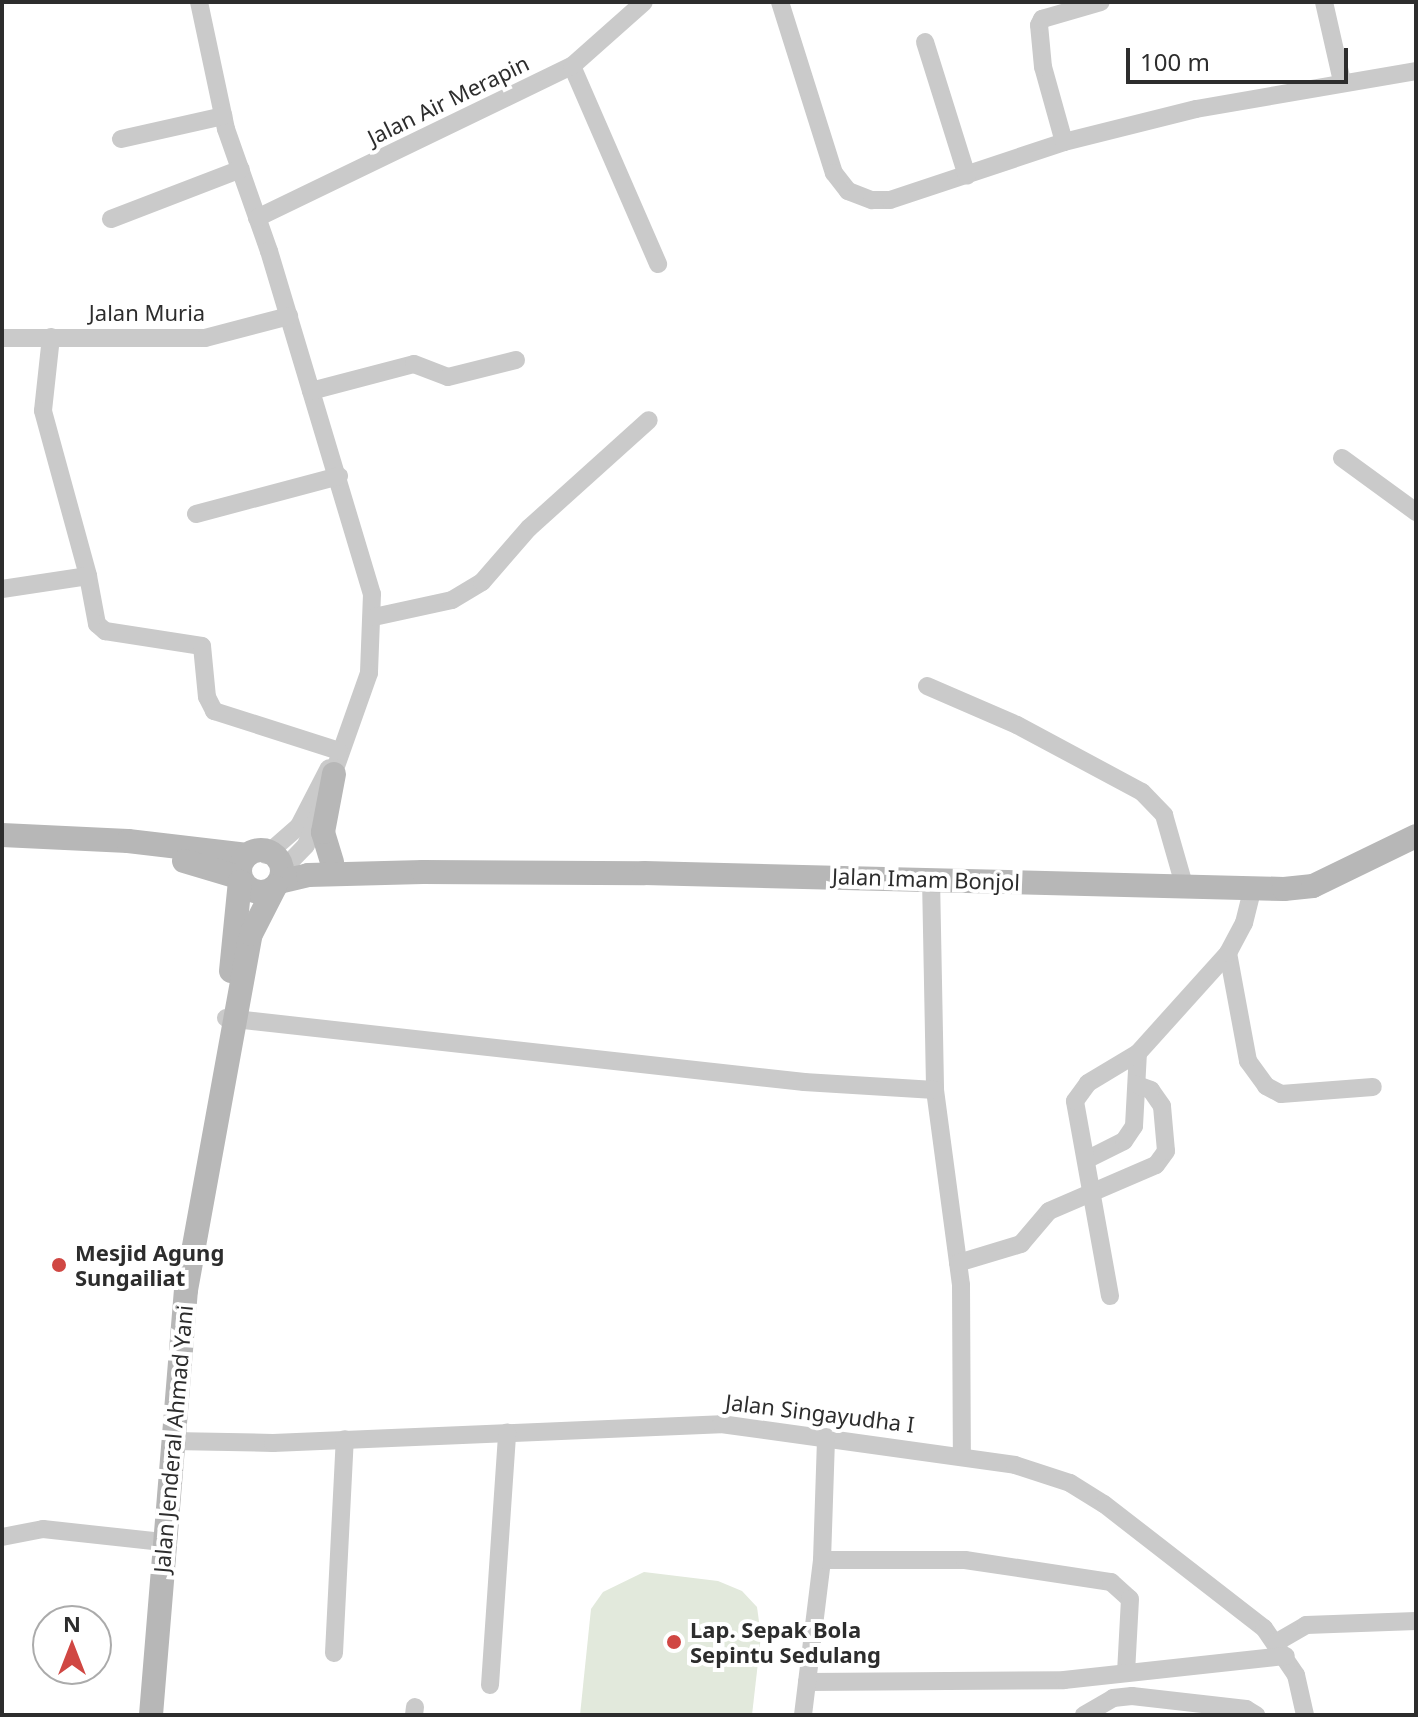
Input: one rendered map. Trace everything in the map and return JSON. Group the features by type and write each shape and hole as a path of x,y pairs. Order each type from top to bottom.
{"main road":[{"path":"332,862 323,832 336,762"},
{"name":"Jalan Imam Bonjol","path":"2,835 101,840 265,871 308,875 423,872 931,878 1252,890 1313,886 1416,836"},
{"name":"Jalan Imam Bonjol","path":"265,871 332,862 394,864 423,872"},
{"name":"Jalan Jenderal Ahmad Yani","path":"151,1715 186,1290 231,1019 265,871"},
{"name":"Jalan Jenderal Ahmad Yani","path":"140,1715 163,1380 195,1166 265,871"}],"street":[{"path":"199,2 223,116 366,564 374,617 369,673 306,845 265,871"},
{"name":"Jalan Air Merapin","path":"257,218 572,66 644,2"},
{"path":"1064,142 1043,67 1039,25 1042,19 1101,2"},
{"path":"1324,2 1342,81"},
{"path":"786,4 826,151 843,186 856,196 890,200 1064,142 1196,109 1342,81 1416,71"},
{"path":"925,42 967,176"},
{"path":"572,66 658,264"},
{"path":"121,139 223,116"},
{"path":"111,219 241,169"},
{"name":"Jalan Muria","path":"2,338 205,338 289,316"},
{"path":"51,337 43,411 88,576 97,624 105,631 202,646 207,697 214,711 336,762"},
{"path":"311,391 414,364 448,377 516,360"},
{"path":"374,617 452,600 482,582 529,528 649,420"},
{"path":"1342,458 1416,512"},
{"path":"196,514 339,476"},
{"path":"2,589 88,576"},
{"path":"927,686 1017,725 1142,792 1164,815 1185,888"},
{"path":"931,878 935,1090 958,1263 962,1457"},
{"path":"1110,1296 1095,1190 1075,1107 1079,1091 1138,1053 1228,953 1244,923 1252,890"},
{"path":"1228,953 1248,1061 1266,1086 1281,1094 1373,1087"},
{"path":"231,1019 804,1082 935,1090"},
{"path":"1088,1159 1124,1141 1134,1126 1138,1053"},
{"path":"958,1263 1021,1244 1049,1211 1156,1165 1166,1151 1159,1097 1137,1085"},
{"name":"Jalan Singayudha I","path":"172,1441 229,1445 721,1424 1015,1465 1070,1483 1186,1565 1282,1649"},
{"path":"490,1685 507,1433"},
{"path":"803,1715 822,1560 826,1437"},
{"path":"334,1653 345,1439"},
{"path":"2,1537 43,1529 153,1541"},
{"path":"822,1560 965,1560 1111,1582 1130,1599 1126,1673"},
{"path":"807,1682 961,1683 1126,1673 1282,1649 1306,1625 1416,1621"},
{"path":"1282,1649 1305,1715"},
{"path":"1084,1715 1113,1698 1151,1696 1246,1709 1256,1715"}],"shaded area":[{"name":"Lap. Sepak Bola Sepintu Sedulang","path":"644,1572 718,1581 742,1591 757,1607 761,1636 752,1715 580,1715 591,1609 603,1592"}],"place":[{"name":"Mesjid Agung Sungailiat","path":"59,1265"},
{"name":"Lap. Sepak Bola Sepintu Sedulang","path":"674,1642"}]}
